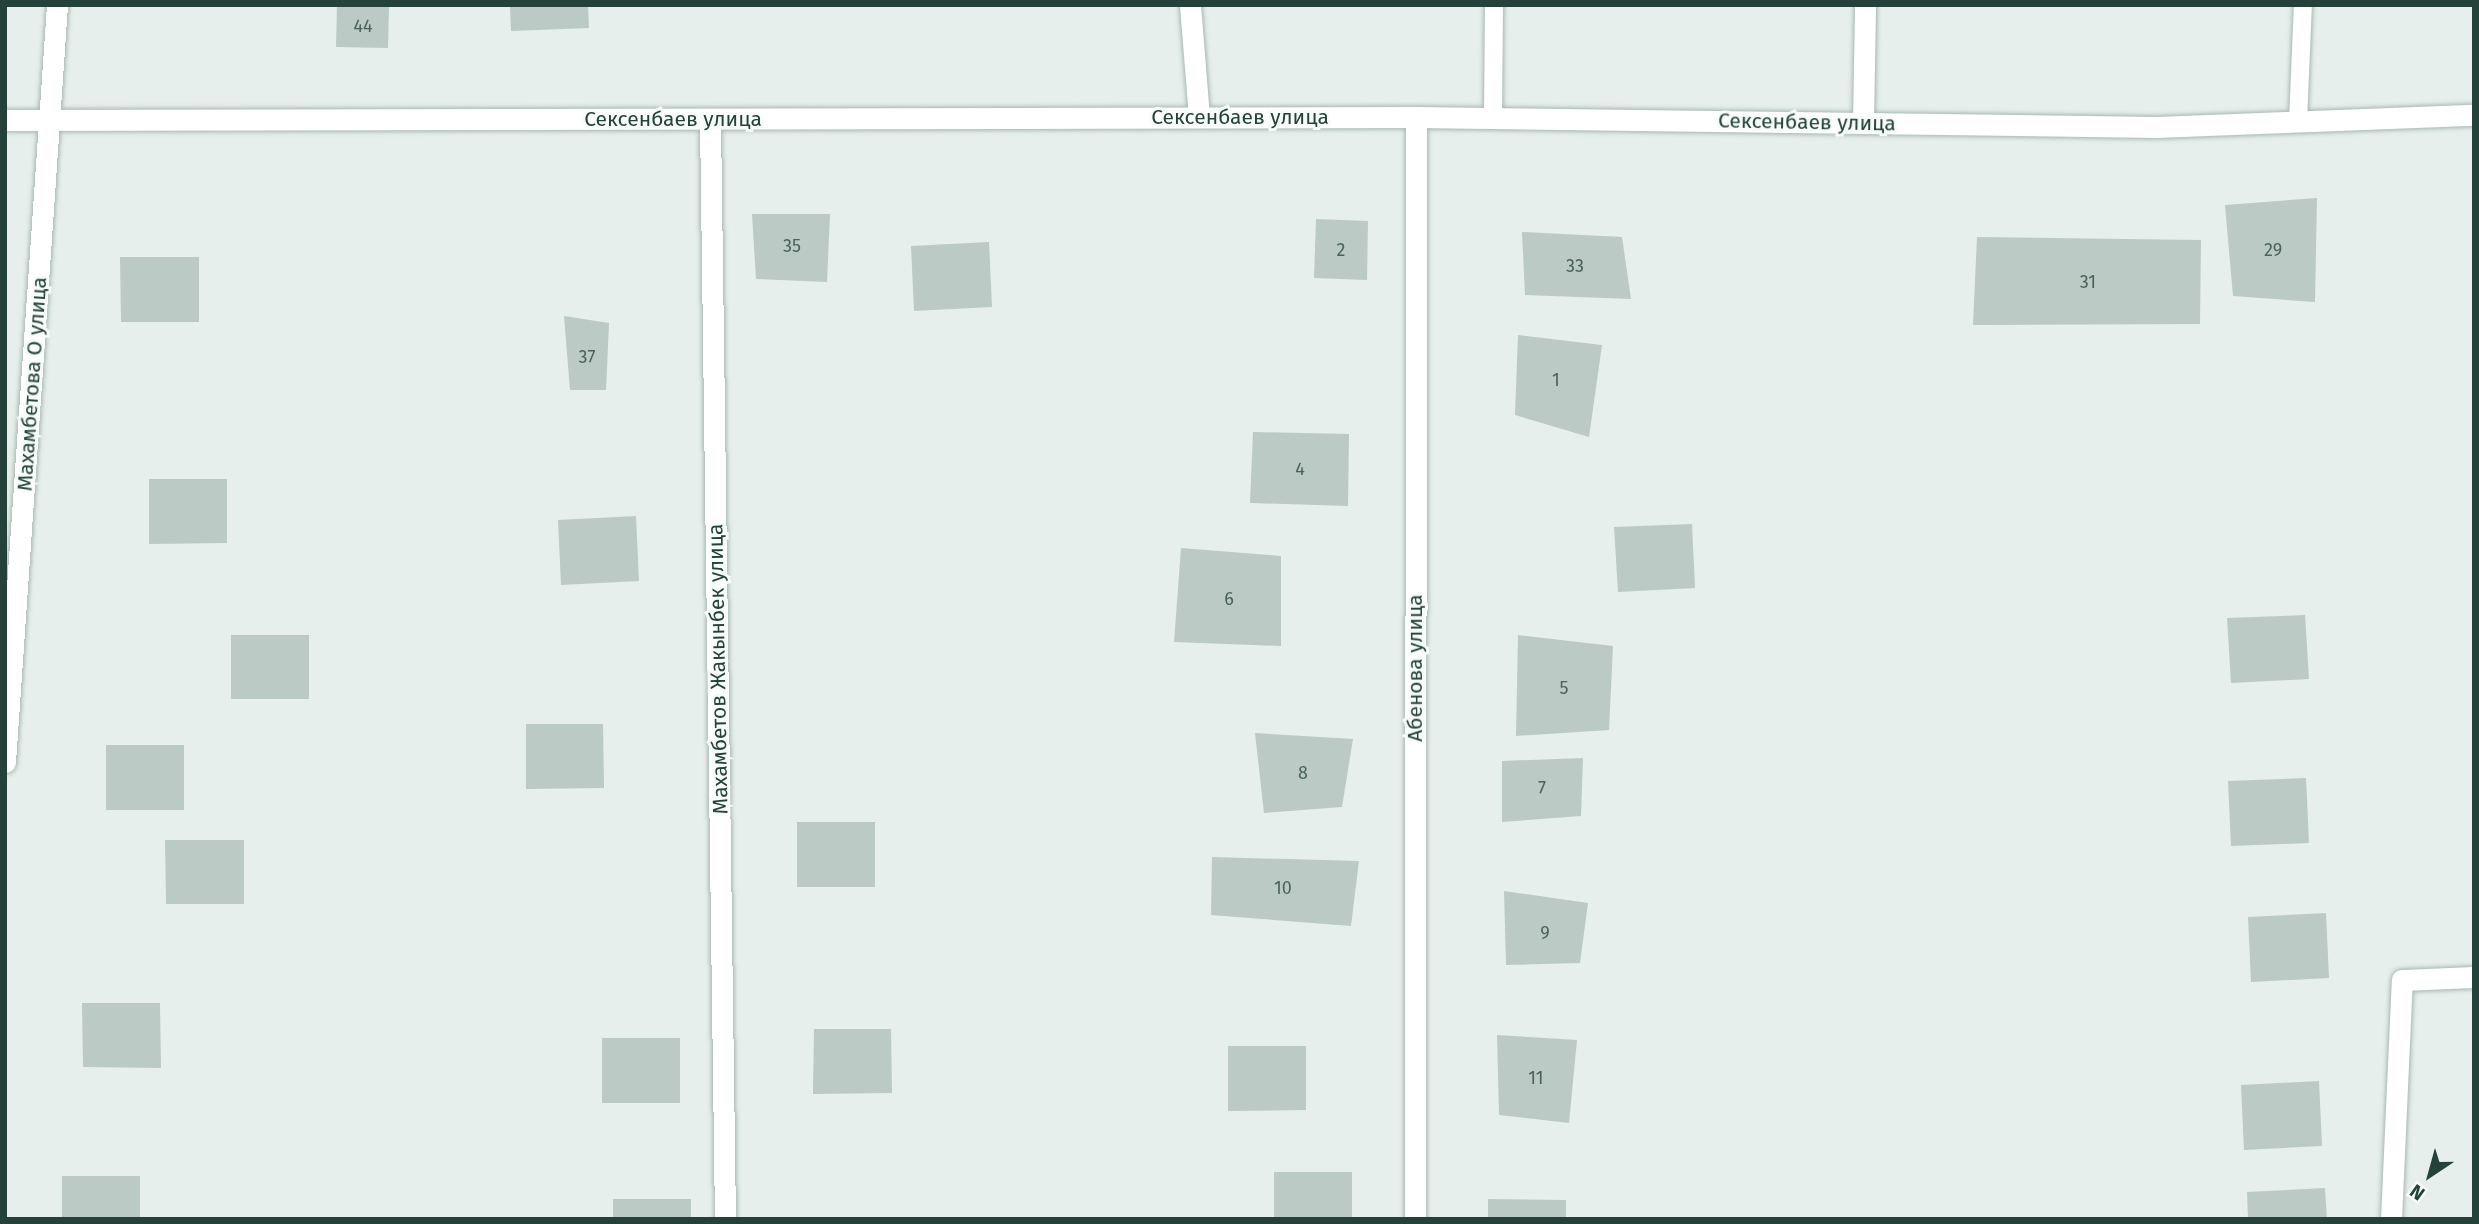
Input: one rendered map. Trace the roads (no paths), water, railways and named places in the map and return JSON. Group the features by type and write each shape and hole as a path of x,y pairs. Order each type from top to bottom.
{"street":[{"name":"Махамбетова О улица","path":"5,762 57,5"},
{"path":"1190,5 1199,117"},
{"path":"1863,123 1865,5"},
{"name":"Сексенбаев улица","path":"5,120 1416,117 2156,127 2474,116"},
{"name":"Абенова улица","path":"1415,1219 1416,117"},
{"name":"Махамбетов Жакынбек улица","path":"710,119 725,1219"},
{"path":"2391,1219 2402,980 2474,977"}],"lane":[{"path":"1493,118 1494,5"},
{"path":"2298,122 2303,5"}]}
